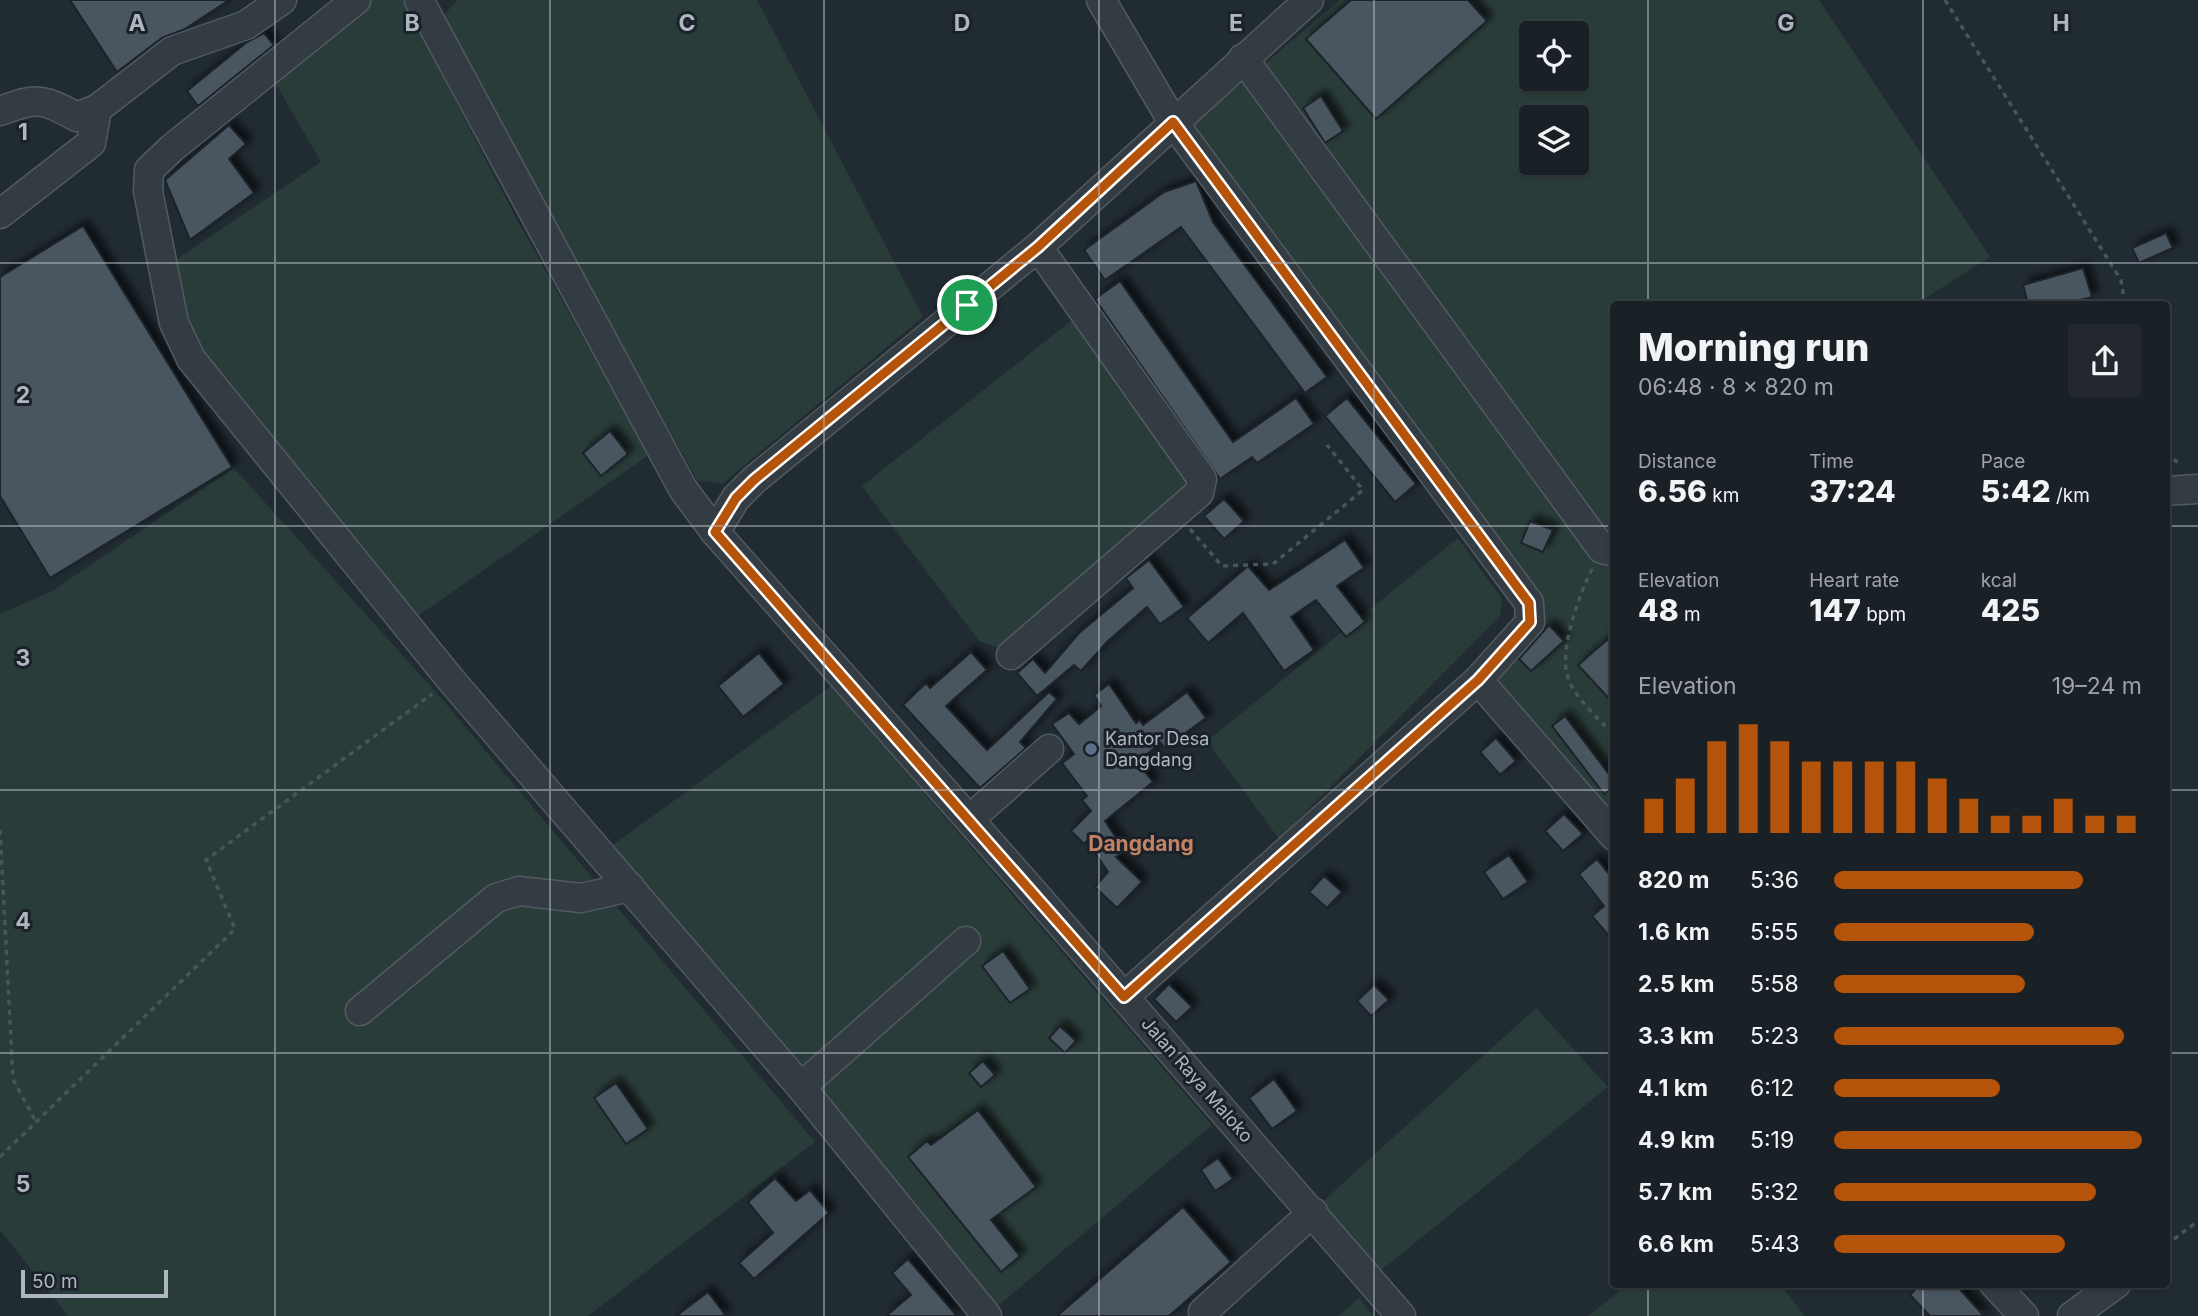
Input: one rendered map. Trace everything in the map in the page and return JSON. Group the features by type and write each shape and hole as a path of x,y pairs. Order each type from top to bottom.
{"street":[{"path":"0,111 32,100 51,103 77,117 97,109 172,51 246,25 282,0"},
{"path":"356,0 172,148 149,170 148,191 174,323 191,359 451,680 801,1087 986,1316"},
{"name":"Jalan Raya Maloko","path":"419,0 683,489 715,532 849,687 970,819 1401,1316"},
{"path":"1101,0 1173,122 1529,603 1530,622 1478,680 1124,997"},
{"path":"715,532 736,498 754,480 1038,247 1309,0"},
{"path":"1243,58 1608,550"},
{"path":"0,214 91,143 97,109"},
{"path":"1011,656 1199,493 1202,479 1038,247"},
{"path":"2170,491 2198,489"},
{"path":"1478,680 1610,831"},
{"path":"970,819 1049,749"},
{"path":"360,1011 496,898 519,891 582,898 630,887"},
{"path":"801,1087 966,941"},
{"path":"1203,1312 1313,1212"},
{"path":"1998,1288 2024,1316"},
{"path":"2093,1312 2113,1288"}],"path":[{"path":"1945,0 2121,280 2124,301"},
{"path":"1176,513 1222,565 1273,564 1363,489 1327,445"},
{"path":"1608,550 1574,616 1567,674 1572,686 1610,730"},
{"path":"0,1157 235,929 206,860 451,680"},
{"path":"0,830 13,1079 36,1122"},
{"path":"2170,1242 2198,1221"}],"green space":[{"path":"343,0 403,0 517,220 649,455 405,625 236,417 156,273 321,162 264,63"},
{"path":"457,0 757,0 923,317 723,483 698,481 439,21"},
{"path":"1340,0 1819,0 1990,257 1921,301 1610,301 1610,829 1479,670 1540,611 1190,127"},
{"path":"1071,321 1196,487 1002,649 979,641 862,486"},
{"path":"234,468 441,698 815,1142 588,1316 68,1316 0,1230 0,614 52,591"},
{"path":"1458,538 1502,599 1500,616 1279,839 1207,741"},
{"path":"831,686 1212,1125 986,1316 598,856"},
{"path":"1536,1008 1608,1087 1379,1272 1321,1203"},
{"path":"1623,1288 1783,1288 1805,1316 1588,1316"},
{"path":"1359,1298 1374,1316 1338,1316"}],"building":[{"path":"70,0 229,0 185,29 162,38 117,72"},
{"path":"1351,0 1468,0 1487,21 1376,119 1306,39"},
{"path":"264,33 274,45 198,106 187,91 247,42"},
{"path":"1321,96 1343,131 1325,143 1303,108"},
{"path":"229,125 246,144 229,159 254,193 190,240 165,180"},
{"path":"1196,181 1213,222 1327,377 1305,393 1181,227 1105,280 1084,250 1164,192"},
{"path":"83,226 232,467 50,578 0,496 0,277"},
{"path":"2166,233 2173,248 2139,263 2132,248"},
{"path":"2083,268 2092,297 2077,301 2027,301 2023,285"},
{"path":"1120,281 1233,442 1296,398 1314,424 1257,463 1252,457 1220,479 1095,299"},
{"path":"1347,398 1416,484 1395,502 1325,416"},
{"path":"610,431 628,454 601,476 583,453"},
{"path":"1224,499 1244,521 1224,539 1204,516"},
{"path":"1530,521 1553,530 1543,552 1521,543"},
{"path":"1345,540 1364,568 1337,586 1365,622 1346,637 1316,600 1291,617 1314,650 1284,671 1243,613 1208,643 1187,618 1248,566 1269,590"},
{"path":"1149,560 1184,607 1160,624 1147,607 1107,642 1081,671 1074,665 1037,696 1017,673 1033,659 1045,673 1079,633 1133,588 1126,578"},
{"path":"1549,625 1564,641 1531,671 1519,659"},
{"path":"1610,637 1610,700 1578,665"},
{"path":"971,652 987,670 946,706 987,750 1049,692 1057,699 1020,742 1026,748 980,788 903,705 926,683 930,688"},
{"path":"759,653 784,684 743,717 718,686"},
{"path":"1109,684 1136,723 1140,720 1143,725 1187,692 1206,718 1165,748 1161,743 1137,762 1153,782 1105,821 1125,851 1116,857 1142,882 1117,908 1095,887 1108,872 1087,841 1084,844 1071,831 1091,811 1082,800 1087,796 1062,763 1074,754 1052,724 1069,713 1079,724 1101,706 1094,695"},
{"path":"1565,716 1610,776 1610,790 1604,794 1552,726"},
{"path":"1496,738 1516,761 1500,775 1480,752"},
{"path":"1564,814 1583,834 1563,851 1545,831"},
{"path":"1509,855 1528,882 1503,899 1484,872"},
{"path":"1597,859 1610,875 1610,937 1592,916 1604,906 1579,874"},
{"path":"1324,876 1342,892 1327,908 1309,892"},
{"path":"1003,951 1030,989 1010,1003 982,966"},
{"path":"1169,984 1192,1007 1176,1022 1154,999"},
{"path":"1374,985 1389,1000 1371,1016 1357,1001"},
{"path":"1060,1026 1076,1041 1065,1053 1049,1038"},
{"path":"983,1061 995,1075 981,1087 969,1073"},
{"path":"1274,1079 1297,1111 1272,1129 1249,1098"},
{"path":"616,1083 648,1129 626,1144 594,1098"},
{"path":"978,1110 1036,1187 991,1220 1020,1256 1001,1272 908,1157 927,1141 931,1145"},
{"path":"1218,1158 1233,1179 1215,1191 1201,1170"},
{"path":"775,1178 796,1201 810,1190 829,1213 754,1279 739,1263 773,1233 748,1202"},
{"path":"1183,1207 1231,1262 1169,1316 1057,1316"},
{"path":"908,1259 957,1316 886,1316 911,1295 892,1273"},
{"path":"1916,1288 1959,1288 1984,1316 1930,1316 1910,1295"},
{"path":"708,1292 726,1316 676,1316"}],"place":[{"name":"Kantor Desa Dangdang","path":"1091,749"}],"district":[{"name":"Dangdang","path":"1141,844"}],"route":[{"path":"1173,122 1529,603 1530,622 1478,680 1124,997 970,819 739,564 715,532 736,498 754,480 967,305 1038,247 1173,122"}]}
